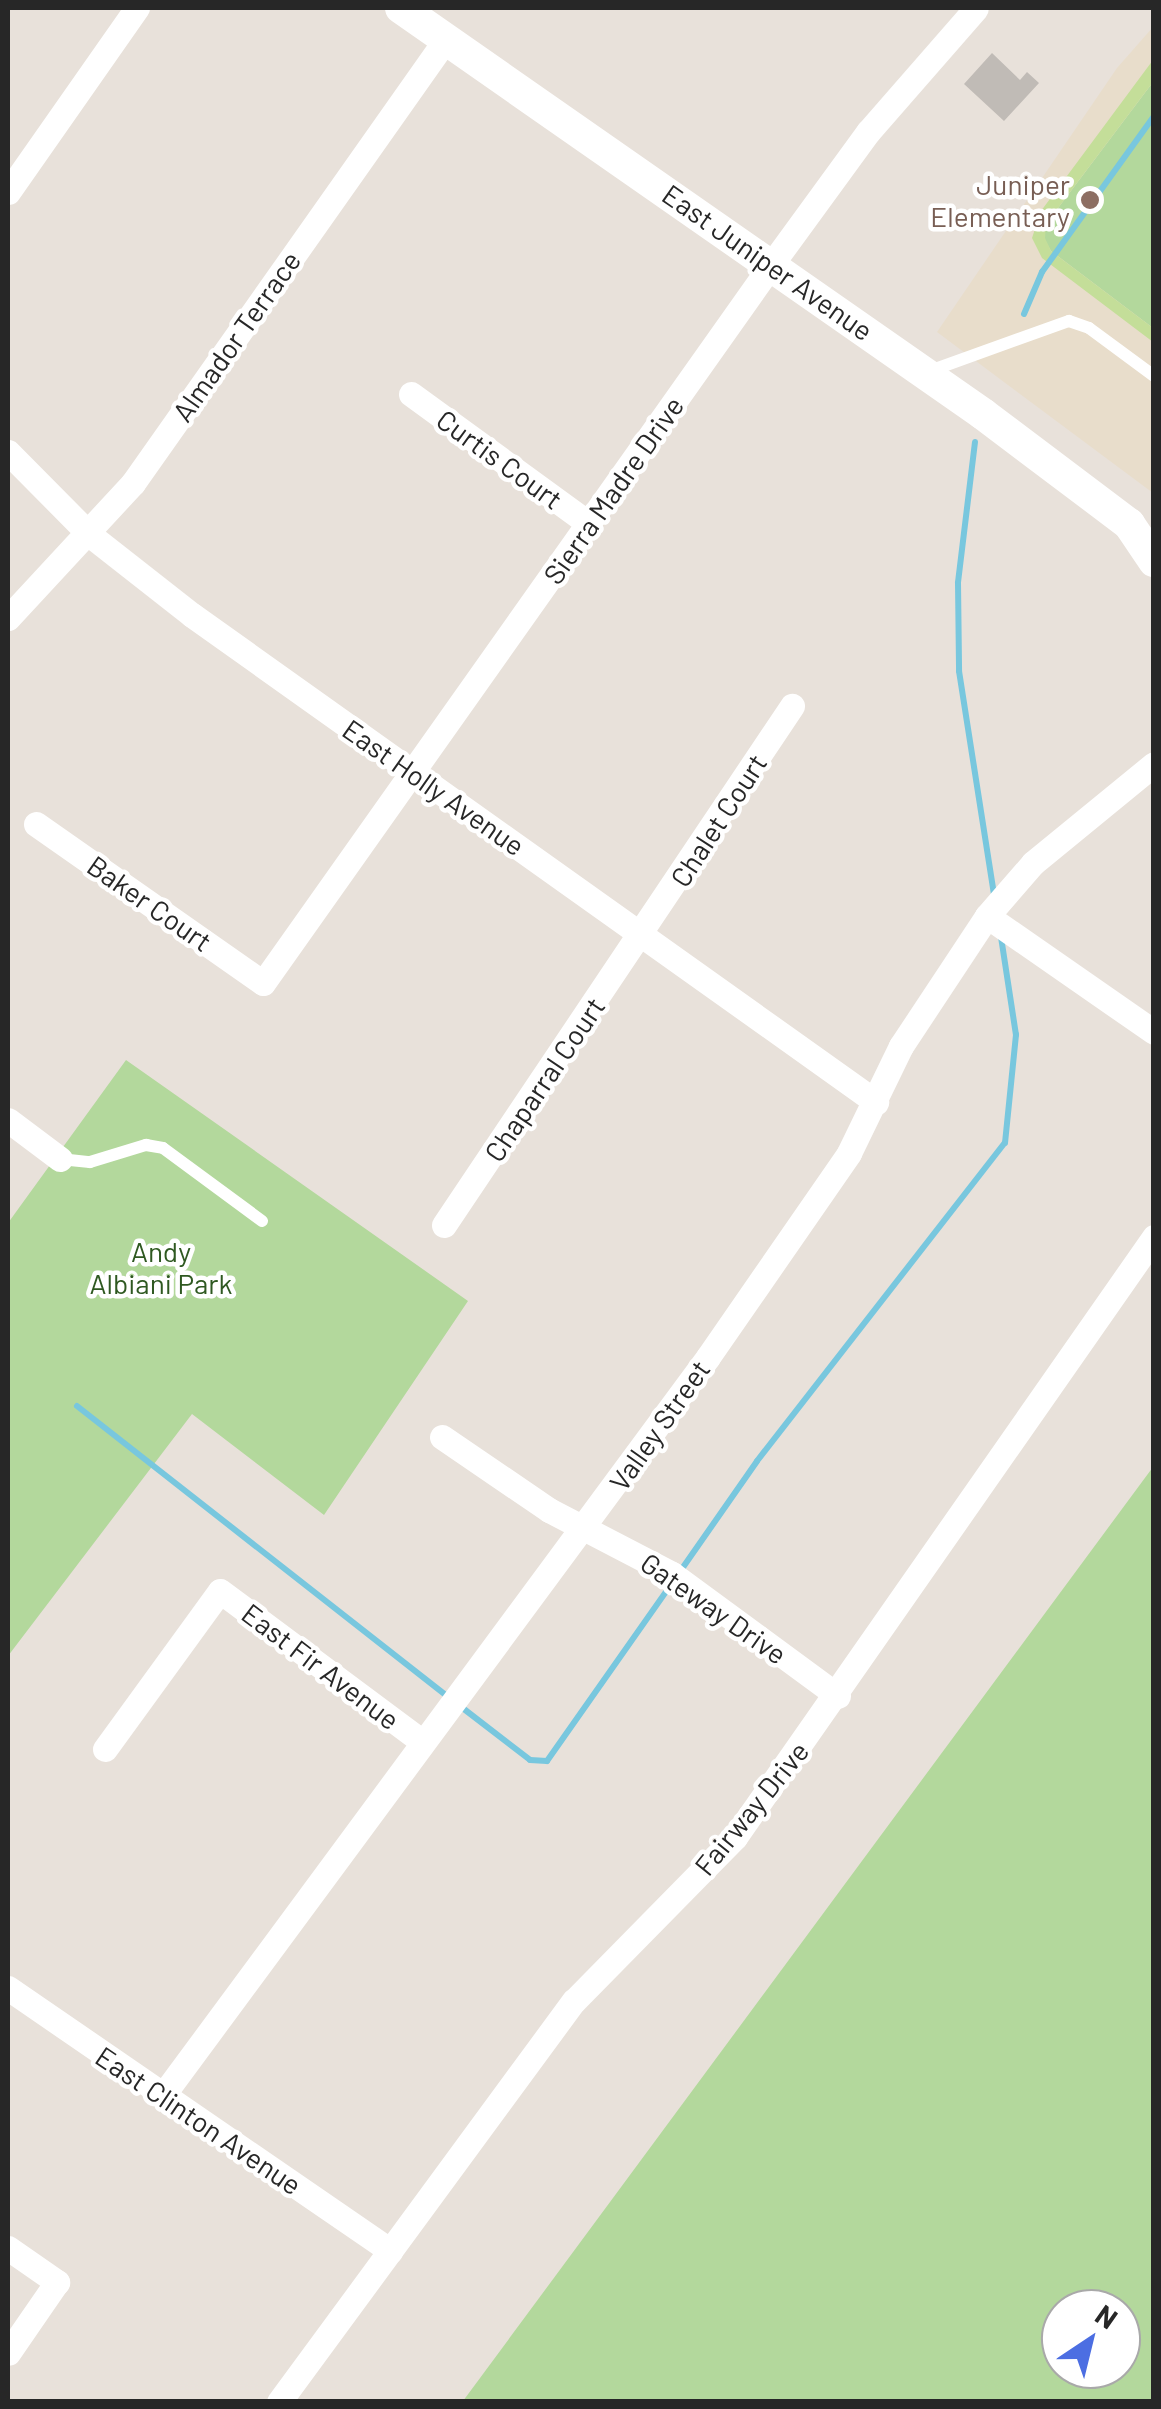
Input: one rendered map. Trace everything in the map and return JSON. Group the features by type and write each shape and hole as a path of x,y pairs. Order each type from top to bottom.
{"street":[{"path":"8,192 137,8"},
{"name":"East Juniper Avenue","path":"401,8 1141,528 1154,560"},
{"name":"Sierra Madre Drive","path":"263,983 868,132 976,8"},
{"name":"Almador Terrace","path":"8,618 90,534 446,39"},
{"name":"Curtis Court","path":"411,394 590,524"},
{"name":"East Holly Avenue","path":"8,452 90,534 413,774 876,1102"},
{"name":"Chalet Court","path":"643,934 792,706"},
{"name":"Valley Street","path":"163,2095 422,1741 586,1529 849,1153 901,1046 987,916 1033,863 1154,764"},
{"name":"Baker Court","path":"36,824 263,983"},
{"path":"987,916 1154,1032"},
{"name":"Chaparral Court","path":"444,1225 643,934"},
{"path":"8,1120 60,1158"},
{"name":"Fairway Drive","path":"280,2402 574,2001 735,1837 838,1696 1154,1237"},
{"name":"Gateway Drive","path":"442,1437 502,1482 672,1574 838,1696"},
{"name":"East Fir Avenue","path":"105,1749 220,1590 422,1741"},
{"name":"East Clinton Avenue","path":"8,1988 390,2251"},
{"path":"8,2248 58,2282 8,2353"}],"lane":[{"path":"925,373 1069,321 1089,328 1154,376"},
{"path":"60,1158 90,1162 125,1149 162,1148 262,1221"}],"shaded area":[{"name":"Juniper Elementary","path":"1153,27 1153,493 937,332 1117,68"}],"green space":[{"path":"1153,60 1153,82 1046,224 1045,238 1051,251 1153,328 1153,342 1042,258 1032,238 1041,211"},
{"path":"1153,82 1153,328 1051,251 1044,238 1046,224"},
{"name":"Andy Albiani Park","path":"126,1060 468,1301 324,1515 192,1414 8,1656 8,1223"},
{"path":"1153,1467 1153,2401 463,2401"}],"building":[{"path":"992,53 1020,80 1027,72 1039,83 1004,121 964,84"}],"waterway":[{"path":"1024,314 1042,272 1154,116"},
{"path":"975,442 958,583 959,671 994,895"},
{"path":"679,1573 757,1461 1005,1143 1016,1035 1001,937"},
{"path":"77,1406 450,1698"},
{"path":"460,1706 530,1760 547,1761 672,1583"}],"place":[{"name":"Juniper Elementary","path":"1090,200"}]}
